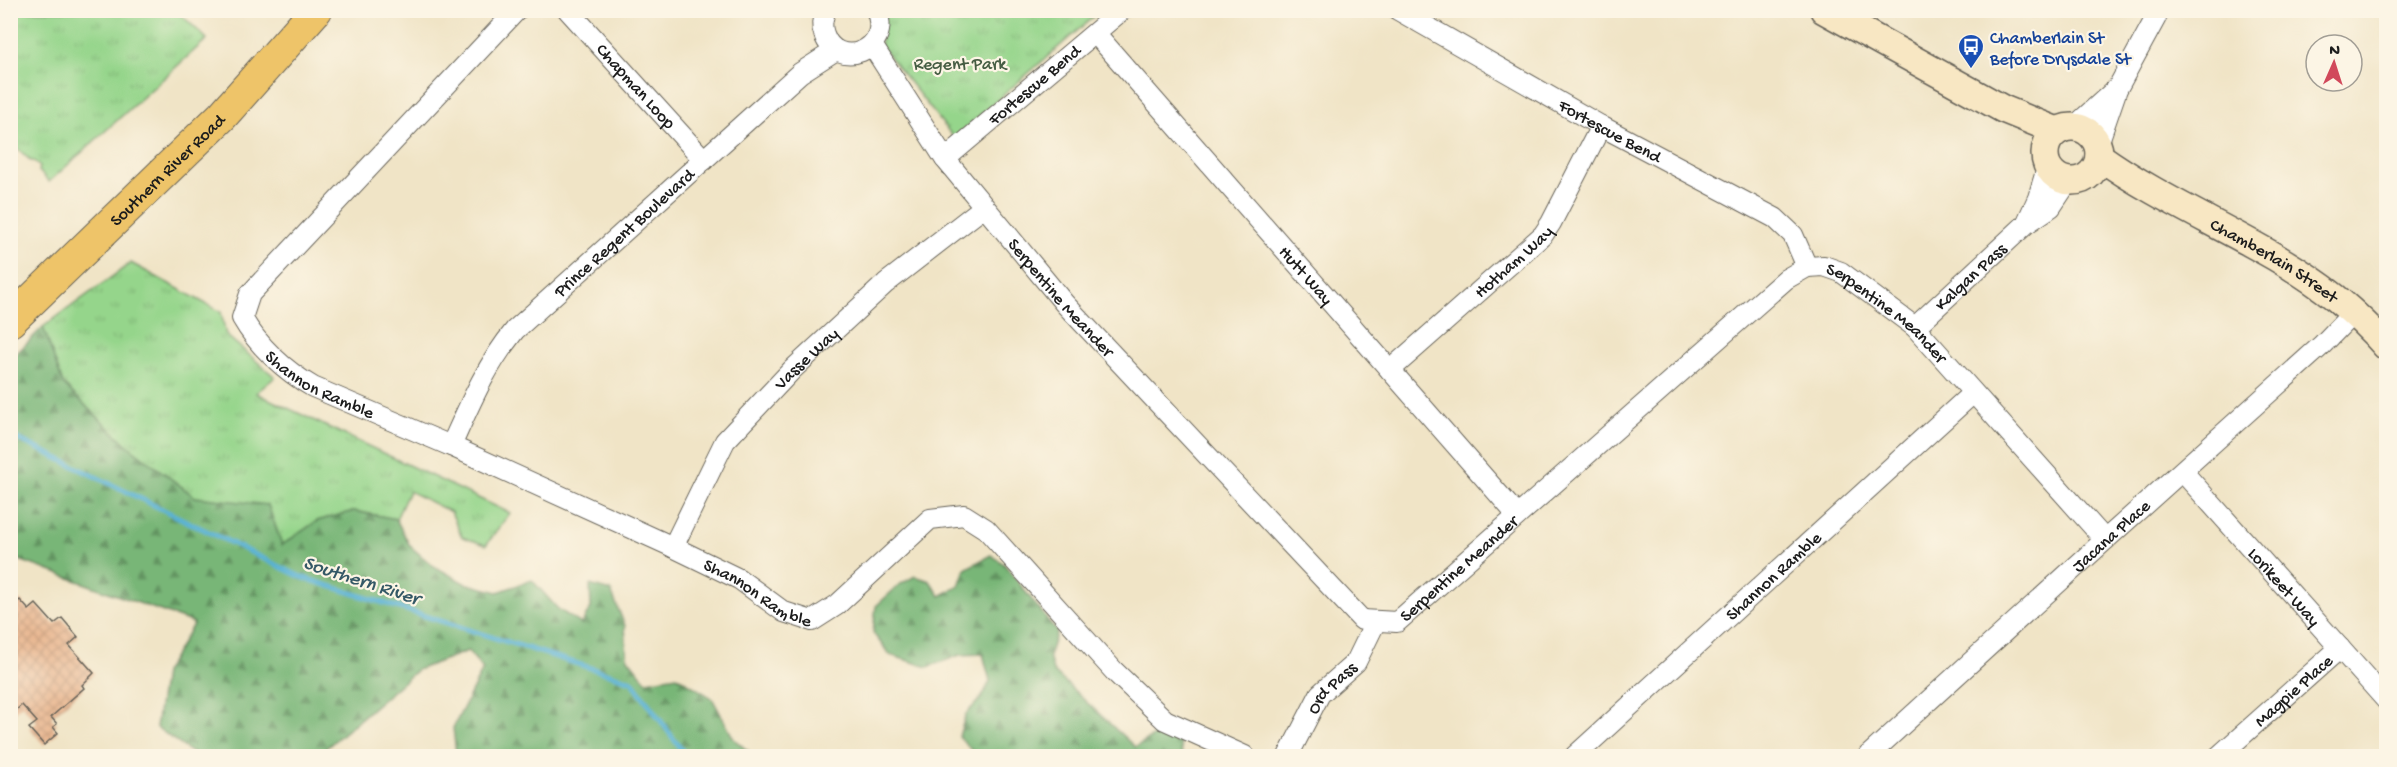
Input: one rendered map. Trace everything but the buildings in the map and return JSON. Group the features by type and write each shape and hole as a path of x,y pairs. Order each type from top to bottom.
{"main road":[{"name":"Southern River Road","path":"10,321 222,117 316,10"},
{"name":"Chamberlain Street","path":"1824,10 2003,110 2072,154 2150,190 2283,263 2336,298 2386,346"}],"street":[{"name":"Shannon Ramble","path":"517,10 250,294 242,318 253,338 299,379 313,387 673,548 739,579 784,612 812,621 837,605 930,519 964,515 986,529 1114,671 1165,720 1245,756"},
{"name":"Chapman Loop","path":"568,10 704,160"},
{"path":"826,10 822,21 826,41 836,50 853,54 872,45 880,28 876,10"},
{"name":"Fortescue Bend","path":"945,159 1122,10"},
{"name":"Fortescue Bend","path":"1398,10 1601,126 1775,218 1792,235 1806,267"},
{"path":"2072,154 2117,89 2160,10"},
{"name":"Hutt Way","path":"1096,34 1517,515"},
{"name":"Serpentine Meander","path":"872,45 945,159 1064,303 1362,620 1397,622 1786,279 1806,267 1824,266 1841,272 1915,327 2105,540"},
{"name":"Prince Regent Boulevard","path":"451,447 481,378 497,352 515,330 800,73 836,50"},
{"path":"2072,154 2117,89"},
{"name":"Hotham Way","path":"1390,370 1543,235 1601,126"},
{"name":"Kalgan Pass","path":"1915,327 2026,224 2050,207 2072,154"},
{"name":"Vasse Way","path":"673,548 725,441 792,370 886,283 984,207"},
{"name":"Jacana Place","path":"1868,756 2183,472 2322,345 2353,313"},
{"name":"Shannon Ramble","path":"1575,756 1972,393"},
{"name":"Lorikeet Way","path":"2183,472 2386,700"},
{"name":"Ord Pass","path":"1288,756 1320,694 1356,662 1376,621"},
{"name":"Magpie Place","path":"2219,756 2340,648"}],"green space":[{"path":"10,11 177,11 207,39 49,182 39,171 40,167 11,142"},
{"name":"Regent Park","path":"886,11 1100,11 954,138 880,45"},
{"path":"131,263 221,312 226,335 275,377 256,393 510,513 486,545 462,537 451,512 409,491 396,519 354,511 317,521 282,545 268,506 195,497 127,445 63,384 43,327"},
{"path":"43,327 63,384 127,445 195,497 268,505 282,545 317,521 354,511 396,519 410,546 432,565 464,583 498,592 532,580 558,609 581,624 591,608 590,585 611,591 625,626 627,657 646,681 677,676 712,698 734,739 754,756 508,756 456,753 453,728 483,669 468,651 417,670 325,749 323,756 196,756 156,727 164,673 194,623 11,557 11,359"},
{"path":"991,555 1004,564 1057,632 1049,656 1053,671 1135,747 1159,733 1180,738 1182,756 980,756 971,750 959,736 966,714 982,697 990,681 983,654 960,655 928,667 890,655 873,633 876,606 899,585 915,576 930,581 940,596 959,586 965,569"}],"waterway":[{"name":"Southern River","path":"10,435 301,577 632,681 686,756"}],"place":[{"name":"Chamberlain St Before Drysdale St","path":"1971,70"}]}
